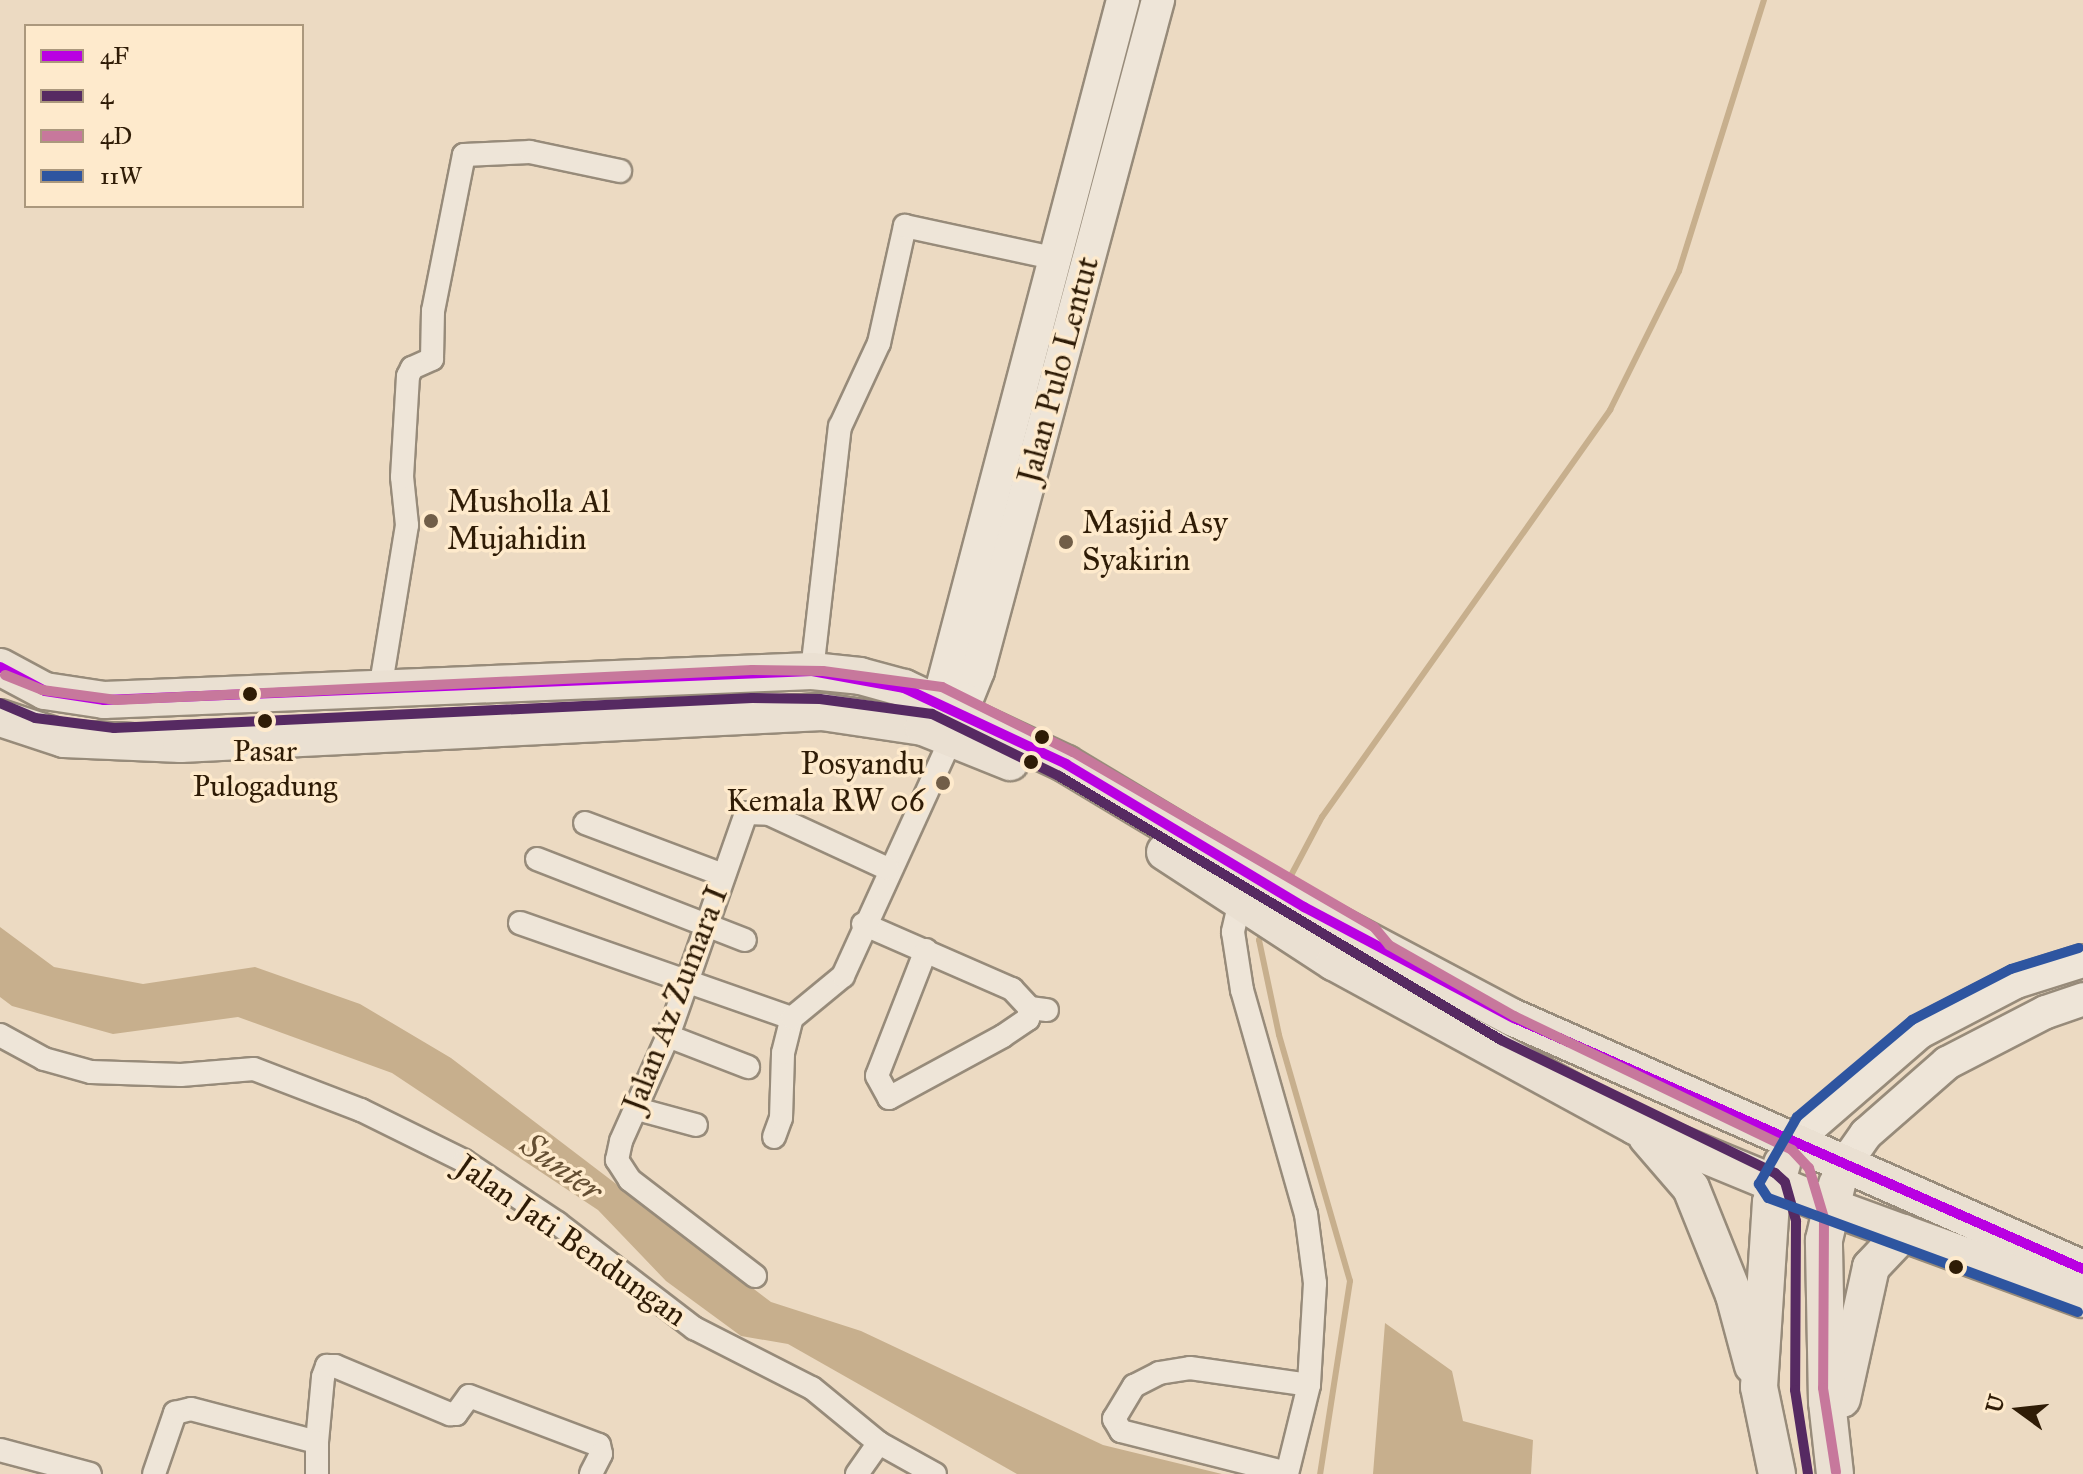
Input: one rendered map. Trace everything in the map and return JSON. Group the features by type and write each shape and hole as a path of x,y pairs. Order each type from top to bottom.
{"main road":[{"path":"0,667 45,691 104,700 812,671 860,676 945,727"},
{"path":"0,718 64,739 181,744 744,712 822,712 945,727 1066,764 1248,895 1299,920 2083,1269"},
{"path":"1299,920 1334,962 1464,1037 1635,1126 1773,1185 2083,1299"},
{"path":"1635,1126 1691,1188 1734,1295 1759,1387 1777,1474"},
{"path":"1759,1387 1773,1185 1793,1142"},
{"path":"1834,1463 1825,1355 1829,1206 1845,1164"},
{"path":"1834,1463 1871,1267 1903,1233"}],"street":[{"name":"Jalan Pulo Lentut","path":"945,727 1053,258 1123,0"},
{"name":"Jalan Pulo Lentut","path":"945,727 1158,0"},
{"path":"380,690 407,525 402,477 408,376 412,368 432,359 433,311 467,152 530,152 620,171"},
{"path":"812,671 840,427 879,343 905,226 1053,258"},
{"path":"774,1137 781,1118 783,1053 792,1018 843,976 945,727"},
{"name":"Jalan Az Zumara I","path":"755,1276 630,1180 619,1165 621,1141 668,1036 723,875 751,810 888,869"},
{"path":"585,823 723,875"},
{"path":"537,859 745,940"},
{"path":"1248,895 1233,932 1242,990 1302,1200 1315,1283 1309,1385 1287,1474 1121,1431 1114,1419 1134,1386 1159,1373 1190,1368 1309,1385"},
{"path":"520,923 792,1018"},
{"path":"863,924 926,950 1012,989 1038,1009 1024,1022 897,1098 884,1092 877,1076 926,950"},
{"path":"1793,1142 1920,1032 2016,982 2083,961"},
{"path":"1845,1164 1866,1134 1947,1063 2046,1012 2083,999"},
{"path":"1920,1032 1947,1063"},
{"name":"Jalan Jati Bendungan","path":"0,1035 44,1059 91,1072 181,1075 254,1069 361,1110 464,1161 557,1223 694,1328 812,1388 879,1443 935,1474"},
{"path":"668,1036 748,1067"},
{"path":"637,1109 696,1125"},
{"path":"317,1474 323,1377 327,1366 335,1366 450,1414 456,1414 469,1396 599,1445 601,1454 593,1470"},
{"path":"154,1474 166,1430 181,1410 317,1442"},
{"path":"857,1474 879,1443"},
{"path":"0,1450 90,1474"}],"water":[{"name":"Sunter","path":"0,927 54,967 143,984 255,967 360,1004 451,1058 771,1302 861,1331 1103,1445 1222,1474 1017,1474 788,1344 741,1336 666,1281 598,1210 392,1073 238,1017 113,1034 12,1006 0,997"},
{"path":"1385,1323 1452,1371 1463,1421 1533,1440 1531,1474 1373,1474"}],"waterway":[{"path":"1287,883 1322,817 1610,410 1679,271 1764,0"},
{"path":"1264,929 1259,940 1279,1035 1350,1281 1320,1474"}],"transit line":[{"name":"4F","path":"0,667 45,691 104,700 812,671 904,688 1066,764 1304,907 1514,1018 2083,1269"},
{"name":"4D","path":"5,675 42,690 116,700 752,670 823,671 942,687 1073,752 1374,927 1389,945 1514,1016 1792,1150 1809,1168 1824,1218 1823,1388 1836,1472"},
{"name":"4","path":"0,703 35,718 114,728 752,698 820,699 932,714 1059,776 1501,1040 1775,1173 1785,1182 1796,1221 1795,1390 1808,1474"},
{"name":"11W","path":"2078,1312 1768,1198 1759,1184 1797,1117 1912,1020 2011,969 2079,948"}],"place":[{"name":"Musholla Al Mujahidin","path":"431,521"},
{"name":"Masjid Asy Syakirin","path":"1066,542"},
{"name":"Pasar Pulogadung","path":"265,721"},
{"name":"Posyandu Kemala RW 06","path":"943,783"}]}
